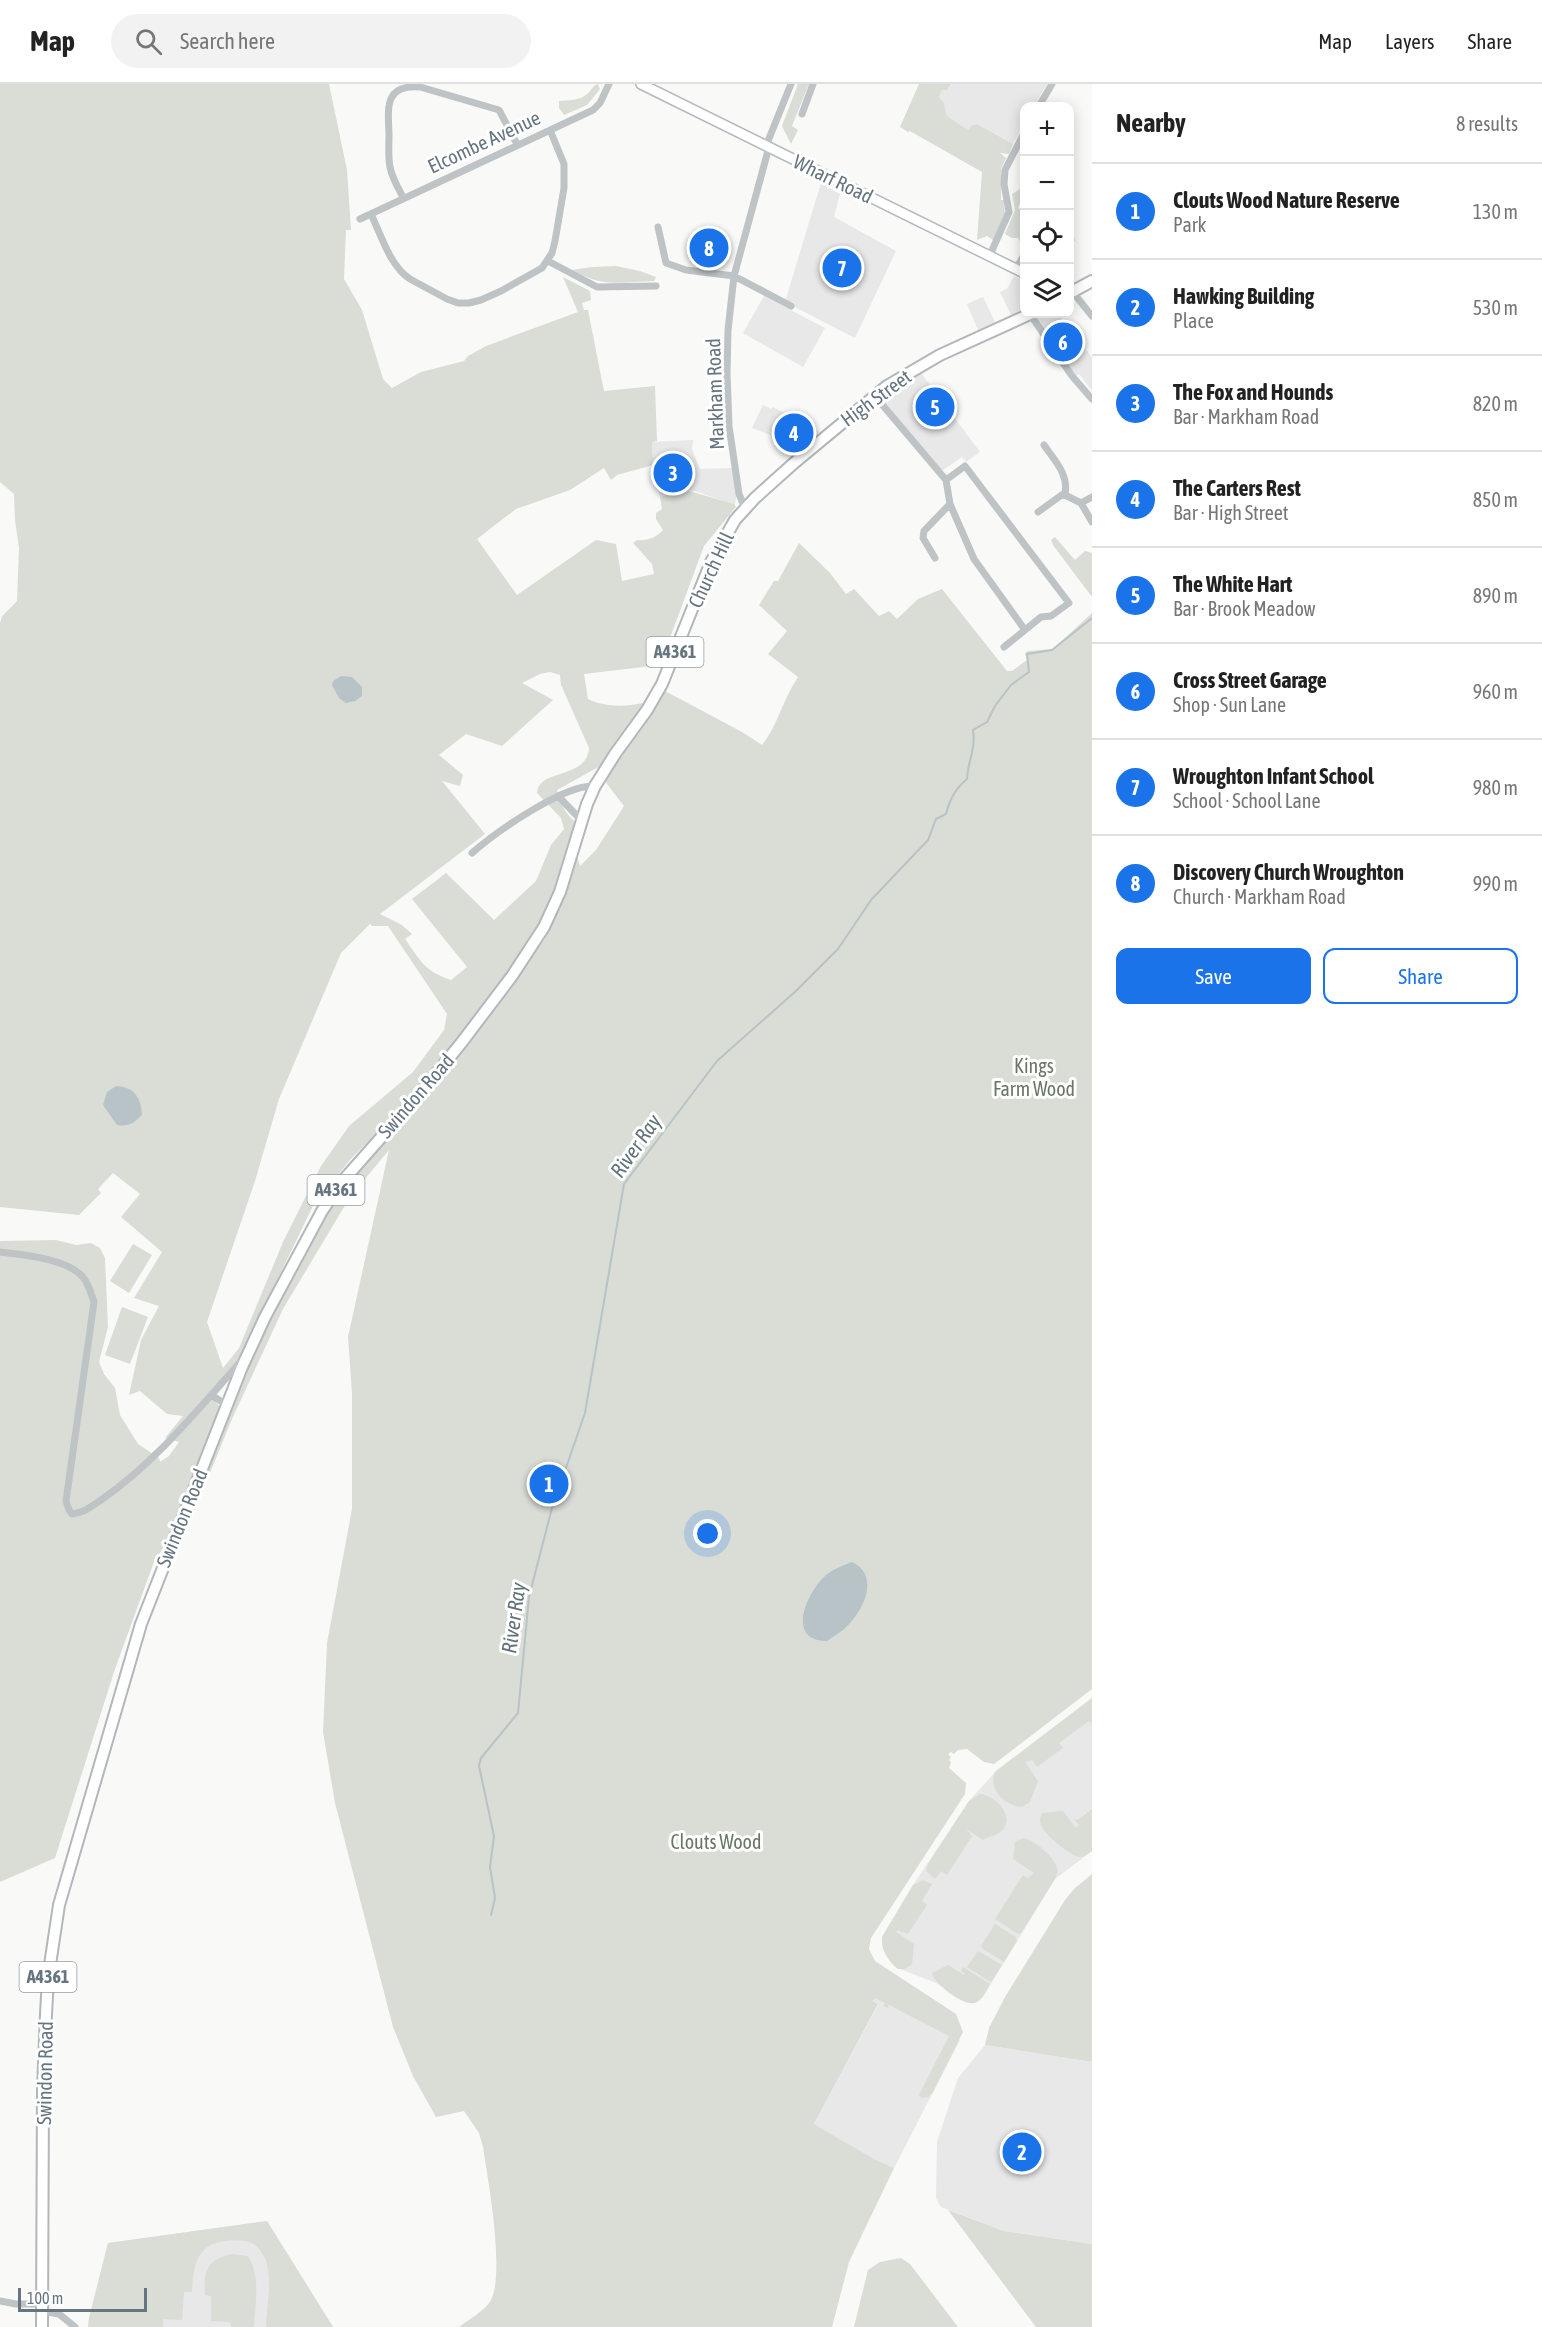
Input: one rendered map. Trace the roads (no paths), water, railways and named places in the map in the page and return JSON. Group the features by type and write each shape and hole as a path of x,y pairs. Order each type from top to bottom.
{"main road":[{"name":"Wharf Road","path":"641,84 1020,271"},
{"path":"1074,290 1092,280"},
{"name":"High Street","path":"744,510 794,463 874,395 940,355 1021,318"},
{"name":"Church Hill","path":"595,786 655,699 711,562 722,540 744,510"},
{"name":"Swindon Road","path":"42,2327 48,1978 59,1905 138,1633 249,1352 312,1229 331,1197 462,1042 528,952 554,908 587,804 595,786"}],"street":[{"name":"Elcombe Avenue","path":"360,219 597,107 609,84"},
{"name":"Markham Road","path":"744,510 739,494 729,426 728,330 734,276 768,147 791,84"},
{"path":"801,114 813,84"},
{"path":"1041,102 1052,84"},
{"path":"403,198 390,166 388,104 393,94 400,88 420,87 499,110 518,144"},
{"path":"371,214 389,253 405,275 458,303 475,302 495,294 534,274 548,261 555,241 563,200 565,172 550,130"},
{"path":"990,255 1009,212 1004,173 1020,149"},
{"path":"658,227 666,263 686,270 734,276 791,306"},
{"path":"548,261 597,287 656,286"},
{"path":"1074,295 1092,316"},
{"path":"1033,318 1072,376 1092,399"},
{"path":"874,395 946,480 950,504 974,559 1025,630"},
{"path":"1044,445 1063,473 1066,484 1065,494"},
{"path":"946,480 965,466 1069,603 1051,616 1041,618 1004,647"},
{"path":"1065,494 1081,503 1092,522"},
{"path":"1038,512 1065,494"},
{"path":"1081,503 1092,497"},
{"path":"935,558 923,538 924,531 950,504"},
{"path":"472,853 509,825 558,796 584,785 595,786"},
{"path":"558,796 582,821"},
{"path":"0,1252 56,1263 77,1272 86,1281 94,1302 66,1501 72,1514 83,1512 92,1506 152,1460 249,1352"},
{"path":"211,1395 227,1405"},
{"path":"0,2301 42,2308 59,2314 75,2327"}],"waterway":[{"name":"River Ray","path":"491,1915 495,1898 490,1867 494,1836 479,1766 481,1758 518,1713 529,1597 552,1508 585,1413 624,1184 717,1061 797,990 838,949 871,900 928,840 936,819 946,814 954,795 967,779 973,730 987,722 995,706 1011,685 1029,672 1027,654 1052,650 1092,618"}],"place":[{"name":"Discovery Church Wroughton","path":"709,248"},
{"name":"Wroughton Infant School","path":"842,268"},
{"name":"Cross Street Garage","path":"1063,342"},
{"name":"The White Hart","path":"935,407"},
{"name":"The Carters Rest","path":"794,433"},
{"name":"The Fox and Hounds","path":"673,473"},
{"name":"Clouts Wood Nature Reserve","path":"549,1484"},
{"name":"Hawking Building","path":"1022,2152"}],"park label":[{"name":"Kings Farm Wood","path":"1034,1078"},
{"name":"Clouts Wood","path":"716,1842"}]}
